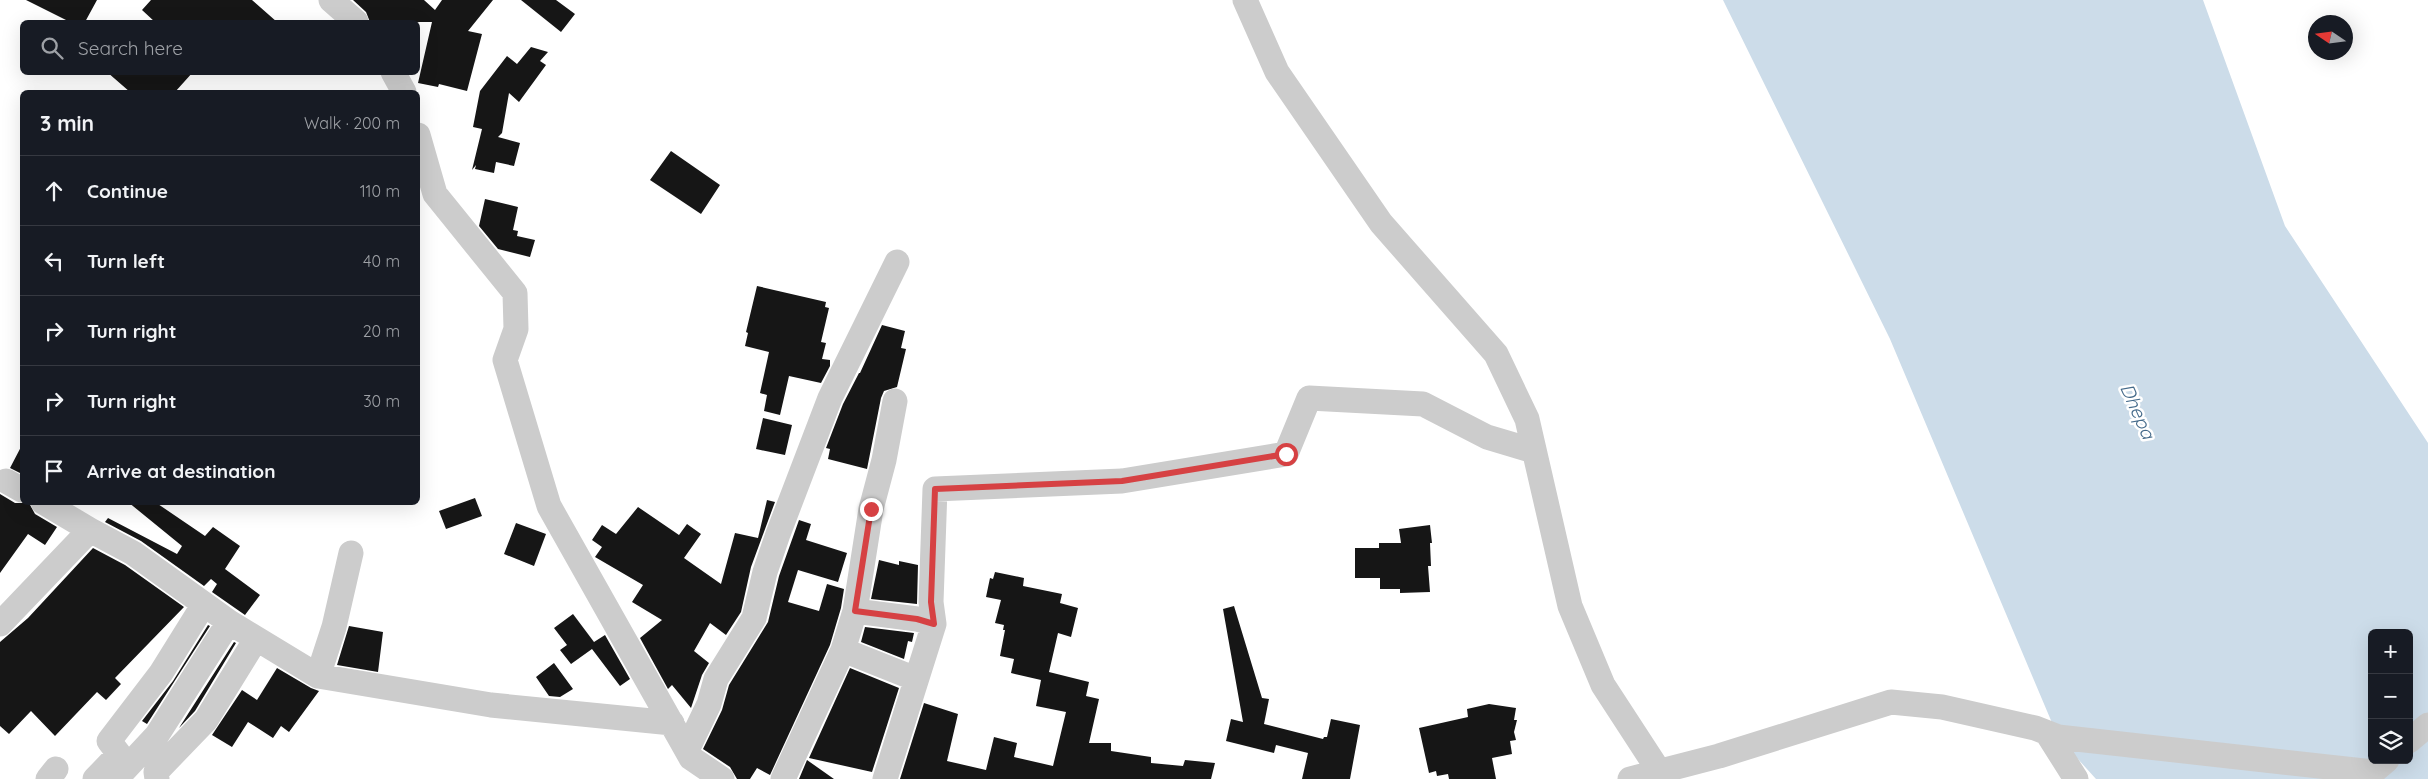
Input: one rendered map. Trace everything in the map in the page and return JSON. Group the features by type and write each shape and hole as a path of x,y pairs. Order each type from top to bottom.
{"street":[{"path":"331,0 354,20"},
{"path":"1245,0 1277,72 1380,222 1496,354 1527,419 1570,606 1603,685 1661,775"},
{"path":"395,75 403,90"},
{"path":"420,142 435,194 515,293 516,329 505,360 549,506 691,758 714,777"},
{"path":"687,750 705,711 716,679 754,618 765,572 778,534 830,398 897,262"},
{"path":"885,779 934,624 931,602 935,489 1122,481 1286,454 1309,398 1423,404 1487,437 1534,451"},
{"path":"783,779 843,650 855,611 871,509 884,460 895,401"},
{"path":"49,505 133,553 230,622 318,676 491,706 672,723"},
{"path":"0,624 90,530"},
{"path":"318,676 334,627 351,553"},
{"path":"96,779 119,754 109,741 161,672 204,604"},
{"path":"855,611 917,619 934,624"},
{"path":"116,779 157,735 230,622"},
{"path":"157,779 156,772 206,720 256,639"},
{"path":"843,650 916,679"},
{"path":"1630,779 1661,775 1891,702 1942,707 2035,728 2058,737 2380,766"},
{"path":"2413,738 2428,725"},
{"path":"2047,733 2076,779"}],"water":[{"name":"Dhepa","path":"1723,0 2203,0 2285,226 2428,443 2428,779 2096,779 2058,737 1890,339"}],"building":[{"path":"26,0 97,0 86,20 66,20"},
{"path":"151,0 252,0 275,20 153,20 142,10"},
{"path":"353,0 424,0 435,10 442,0 493,0 468,31 482,34 467,91 439,84 438,87 418,83 432,22 420,22 420,20 369,20 366,12"},
{"path":"521,0 556,0 575,14 561,32"},
{"path":"531,47 548,52 540,61 546,65 519,102 509,93 502,133 498,137 520,143 514,166 496,162 494,173 475,169 476,165 472,170 482,129 473,127 480,91 507,56 517,64"},
{"path":"110,75 190,75 177,90 128,90"},
{"path":"671,151 720,185 701,214 650,180"},
{"path":"485,199 518,207 513,230 518,231 517,236 535,240 530,257 498,249 479,226"},
{"path":"757,286 826,302 825,307 829,308 821,342 826,343 822,359 830,360 830,366 821,383 789,376 780,415 764,411 767,395 760,393 769,352 745,346 748,333 746,332"},
{"path":"882,325 905,331 901,348 906,349 897,387 884,391 881,398 867,469 828,459 830,449 826,448 843,404 860,373"},
{"path":"763,418 792,425 785,455 756,449"},
{"path":"20,449 20,473 10,468"},
{"path":"0,494 15,503 20,503 20,505 30,505 35,514 57,527 45,545 28,534 0,573"},
{"path":"475,498 482,516 446,529 439,511"},
{"path":"767,500 775,502 751,567 741,612 726,635 710,623 694,651 709,663 702,675 691,708 672,685 668,689 640,638 662,620 632,602 643,585 595,557 602,547 592,540 602,525 616,534 638,507 679,535 687,524 701,534 684,558 721,584 735,533 758,538"},
{"path":"132,505 159,505 205,536 213,527 240,546 225,569 260,595 245,615 212,592 217,584 211,579 204,586 141,541 105,522 108,518 177,554 182,546"},
{"path":"799,520 811,524 806,540 847,553 838,582 798,570 788,602 819,611 827,584 844,589 841,608 830,645 770,775 757,768 750,779 737,779 730,767 703,749 722,710 729,685 768,622 779,576"},
{"path":"516,523 546,534 534,566 504,554"},
{"path":"1430,525 1432,543 1430,543 1431,566 1428,566 1430,592 1400,593 1400,589 1380,589 1380,578 1355,578 1355,548 1379,548 1379,543 1401,543 1399,529"},
{"path":"93,548 125,565 184,607 115,678 121,684 106,700 97,692 55,736 31,711 9,734 0,726 0,642 28,618"},
{"path":"879,560 899,565 899,561 918,565 917,604 871,599"},
{"path":"995,572 1024,578 1023,586 1062,594 1060,603 1078,608 1071,637 1058,633 1049,672 1089,682 1086,696 1099,699 1089,743 1111,743 1111,751 1151,757 1151,763 1183,766 1185,760 1215,763 1211,779 900,779 924,703 958,714 947,761 986,770 994,737 1017,743 1014,757 1053,766 1066,712 1036,706 1041,680 1011,673 1014,659 1000,656 1005,630 1003,630 1004,625 995,623 1001,600 986,597 990,578 993,579"},
{"path":"1234,606 1262,698 1269,699 1264,724 1323,739 1327,737 1331,719 1360,725 1350,779 1302,779 1308,753 1276,745 1274,753 1226,741 1231,719 1243,722 1223,609"},
{"path":"573,614 594,642 605,635 630,679 620,686 592,649 571,664 560,650 567,645 554,628"},
{"path":"208,625 210,626 147,724 142,721 173,681"},
{"path":"349,626 383,632 378,672 337,665"},
{"path":"865,627 914,633 912,642 908,641 904,659 861,642"},
{"path":"234,642 236,643 195,711 179,728"},
{"path":"554,663 573,689 560,697 549,696 536,677"},
{"path":"277,668 319,691 289,732 281,726 273,738 248,722 232,747 212,735 242,690 257,700"},
{"path":"850,668 899,688 872,772 809,758"},
{"path":"1489,704 1516,708 1514,720 1517,720 1514,732 1516,740 1510,741 1512,754 1492,758 1496,779 1449,779 1448,774 1437,776 1436,771 1429,773 1419,728 1468,717 1467,709"},
{"path":"807,760 834,779 799,779"}],"route":[{"path":"871,509 855,611 882,613 934,624 931,602 935,489 1122,481 1286,454"}]}
